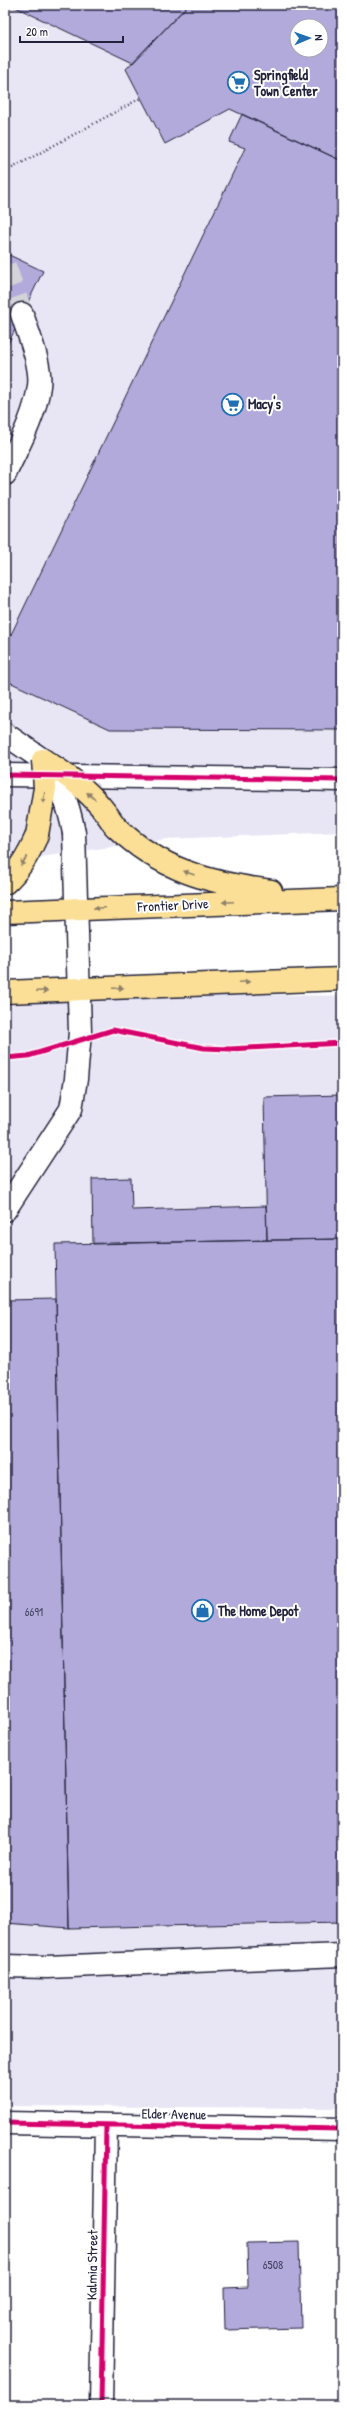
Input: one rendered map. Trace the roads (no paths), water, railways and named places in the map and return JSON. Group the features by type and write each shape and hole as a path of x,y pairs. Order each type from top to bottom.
{"main road":[{"path":"43,760 71,777 100,804 115,826 134,845 163,864 199,877 246,888 340,899"},
{"path":"5,883 14,876 28,856 37,835 45,788 43,760"},
{"name":"Frontier Drive","path":"5,912 340,899"},
{"path":"5,992 342,980"}],"street":[{"path":"5,474 30,420 39,384 35,357 22,314"},
{"path":"5,734 43,760 58,780 69,806 74,833 80,1032 76,1079 71,1109 5,1210"},
{"path":"5,775 342,780"},
{"path":"5,1966 47,1967 342,1955"},
{"name":"Elder Avenue","path":"5,2123 342,2129"},
{"name":"Kalmia Street","path":"101,2405 106,2125"}],"tunnel":[{"path":"5,266 22,314"}],"place":[{"name":"Springfield Town Center","path":"238,83"},
{"name":"Macy's","path":"232,404"},
{"name":"The Home Depot","path":"202,1611"}]}
